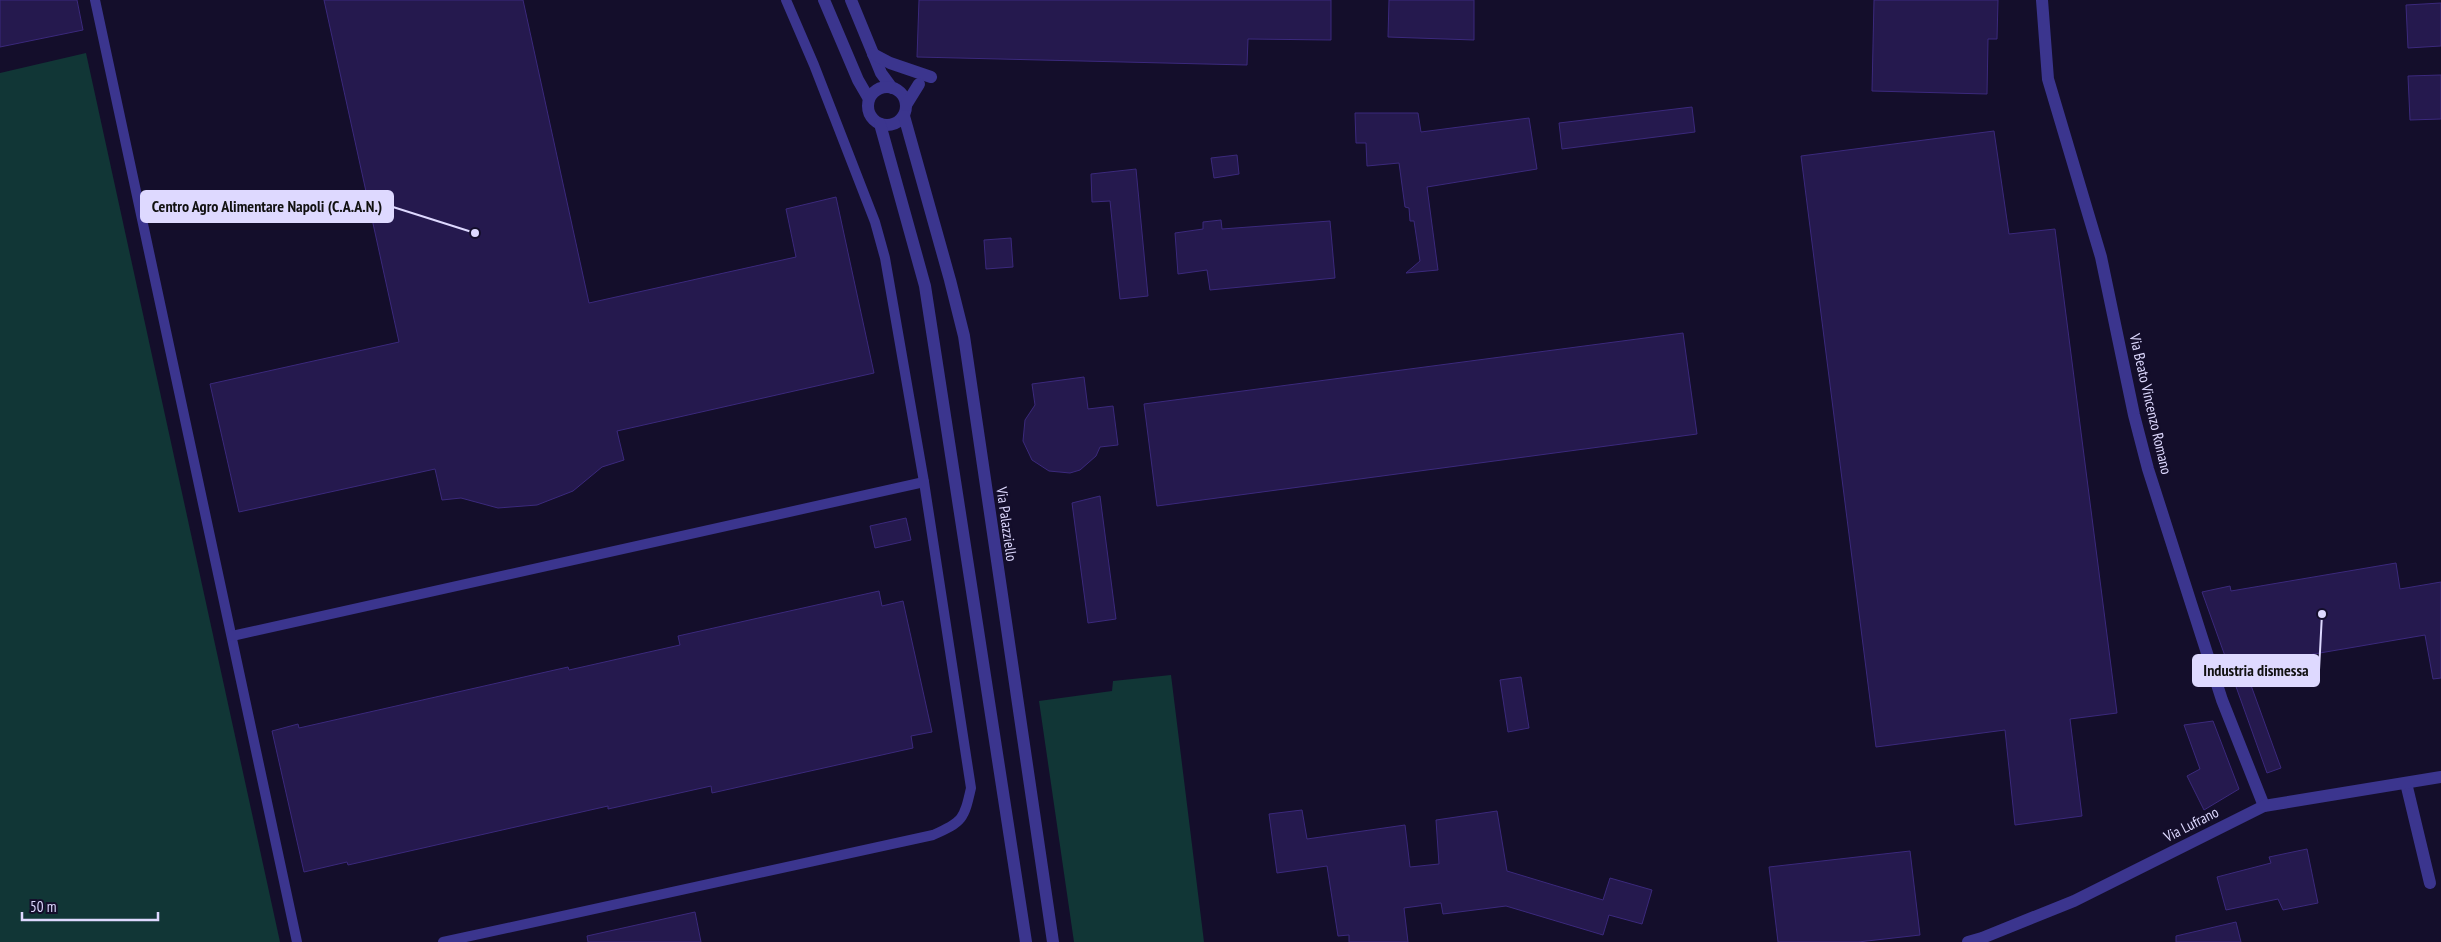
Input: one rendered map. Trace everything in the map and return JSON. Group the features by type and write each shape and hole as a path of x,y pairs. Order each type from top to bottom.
{"street":[{"path":"824,0 858,80 869,99 868,111 870,117 880,124 893,124 901,100 878,89 869,99"},
{"name":"Via Palazziello","path":"851,0 881,72 901,100 964,336 1053,942"},
{"name":"Via Beato Vincenzo Romano","path":"2042,0 2048,78 2101,257 2134,415 2148,469 2222,700 2264,806"},
{"path":"873,54 890,64 931,77"},
{"path":"880,124 925,286 962,513 1026,942"},
{"name":"Via Lufrano","path":"1968,942 2074,901 2264,806 2441,778"},
{"path":"2406,783 2430,882"}],"lane":[{"path":"95,0 297,942"},
{"path":"442,942 934,835 956,825 965,812 971,788 924,482 885,258 875,222 814,65 786,0"},
{"path":"232,636 924,482"}],"green space":[{"path":"86,53 280,942 0,942 0,73"},
{"path":"1171,675 1204,942 1074,942 1039,701 1112,691 1113,681"}],"building":[{"path":"0,0 77,0 83,30 0,47"},
{"path":"324,0 523,0 589,303 796,257 786,209 836,197 874,373 617,431 624,460 602,467 573,491 537,505 498,508 461,498 442,500 435,469 239,512 210,384 399,342"},
{"path":"919,0 1331,0 1331,40 1248,39 1247,65 917,57"},
{"path":"1389,0 1474,0 1474,40 1388,37"},
{"path":"1874,0 1998,0 1997,39 1988,39 1987,94 1872,91"},
{"path":"2441,3 2441,46 2408,48 2406,5"},
{"path":"2441,75 2441,119 2410,120 2408,76"},
{"path":"1692,107 1695,132 1562,149 1559,123"},
{"path":"1355,113 1418,113 1421,132 1529,118 1537,169 1427,187 1438,270 1406,273 1420,261 1414,221 1410,221 1409,208 1405,207 1399,163 1367,166 1366,143 1356,143"},
{"path":"1994,131 2009,234 2055,229 2117,713 2070,719 2082,816 2015,825 2005,730 1876,747 1801,156"},
{"path":"1237,155 1239,174 1214,178 1211,158"},
{"path":"1136,169 1148,296 1120,299 1110,201 1092,202 1091,174"},
{"path":"1221,220 1222,229 1330,221 1335,278 1210,290 1207,270 1178,274 1175,233 1203,229 1203,222"},
{"path":"1011,238 1013,267 986,269 984,240"},
{"path":"1683,333 1697,434 1157,506 1144,404"},
{"path":"1084,377 1088,409 1113,406 1118,445 1100,447 1096,456 1080,470 1070,473 1049,471 1032,460 1023,441 1025,420 1035,405 1032,384"},
{"path":"1100,496 1116,619 1088,623 1072,503"},
{"path":"906,518 911,540 875,548 870,526"},
{"path":"2396,563 2400,589 2441,582 2441,678 2433,679 2425,635 2244,666 2281,768 2267,773 2202,592 2230,586 2231,591"},
{"path":"879,591 882,606 903,601 932,732 911,736 913,748 712,793 711,786 608,809 608,806 348,865 347,862 304,872 272,731 298,724 299,728 568,667 569,670 680,645 678,636"},
{"path":"1521,677 1529,728 1508,732 1500,680"},
{"path":"2213,721 2239,789 2204,810 2187,776 2200,769 2184,725"},
{"path":"1302,810 1307,839 1405,825 1410,867 1439,864 1436,820 1497,811 1507,871 1603,900 1610,878 1652,890 1642,924 1609,915 1603,935 1506,906 1443,914 1441,903 1404,908 1408,942 1349,942 1349,935 1338,936 1327,866 1277,873 1269,814"},
{"path":"2307,849 2318,903 2283,910 2278,899 2226,910 2217,877 2271,863 2269,857"},
{"path":"1910,851 1920,935 1858,942 1778,942 1769,867"},
{"path":"695,912 701,942 588,942 587,936"},
{"path":"2236,922 2241,942 2176,942 2176,936"}],"place":[{"name":"Centro Agro Alimentare Napoli (C.A.A.N.)","path":"475,233"},
{"name":"Industria dismessa","path":"2322,614"}]}
